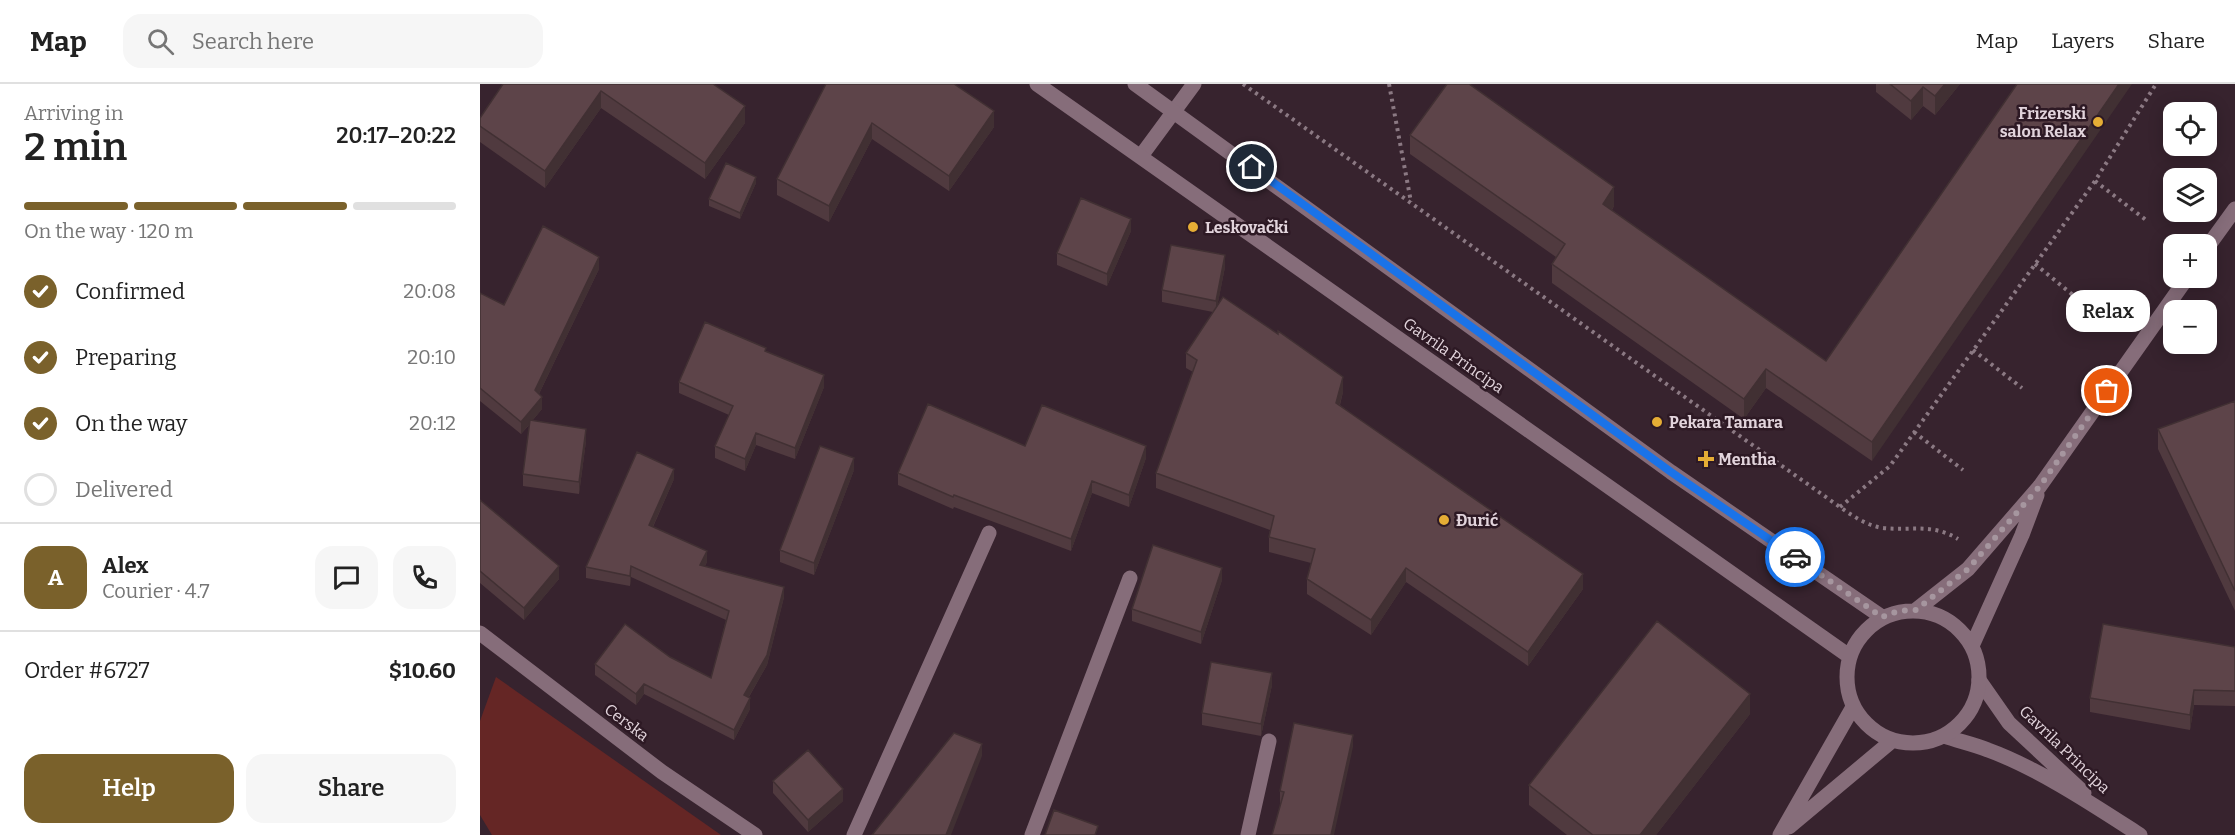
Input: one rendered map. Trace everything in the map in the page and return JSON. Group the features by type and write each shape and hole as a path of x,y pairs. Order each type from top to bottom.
{"street":[{"name":"Gavrila Principa","path":"1037,84 1849,656"},
{"name":"Gavrila Principa","path":"1135,84 1671,472 1882,617"},
{"path":"1141,156 1194,84"},
{"path":"2217,234 2235,209"},
{"path":"1916,610 1968,569 2040,486 2180,288"},
{"path":"1972,646 2022,535 2040,486"},
{"path":"854,835 989,532"},
{"path":"1032,835 1130,578"},
{"path":"1916,610 1933,613 1949,621 1962,632 1972,646 1978,663 1980,680 1969,713 1958,726 1944,736 1927,742 1910,743 1893,740 1877,733 1863,721 1853,707 1847,691 1846,673 1849,656 1868,627 1882,617 1898,611 1916,610"},
{"name":"Cerska","path":"480,633 662,772 754,835"},
{"name":"Gavrila Principa","path":"1980,680 2009,723 2106,813"},
{"path":"1780,835 1853,707"},
{"name":"Gavrila Principa","path":"1944,736 1988,750 2025,767 2140,835"},
{"path":"1780,835 1893,740"},
{"path":"1248,835 1269,741"}],"path":[{"path":"1243,84 1866,524 1882,528 1915,527 1945,531 1982,552"},
{"path":"1389,84 1411,202"},
{"path":"1840,507 1890,466 2095,181 2156,84"},
{"path":"2095,181 2146,220"},
{"path":"2035,264 2084,304"},
{"path":"1973,350 2022,388"},
{"path":"1914,432 1963,470"}],"shaded area":[{"path":"496,677 721,835 492,835 480,815 480,721"}],"building":[{"path":"503,84 713,84 745,106 705,163 601,91 545,171 480,126 480,118"},
{"path":"826,84 954,84 994,111 949,176 872,123 829,206 777,179"},
{"path":"1447,84 1469,84 1614,187 1603,204 1826,361 2017,84 2119,84 1872,442 1766,369 1744,399 1552,264 1565,244 1410,135"},
{"path":"1890,84 1945,84 1935,96 1923,87 1911,101"},
{"path":"726,163 756,177 740,213 709,199"},
{"path":"1081,198 1131,219 1107,274 1057,253"},
{"path":"543,226 599,257 535,390 542,397 521,422 480,388 480,293 504,305"},
{"path":"1171,245 1225,255 1216,301 1162,290"},
{"path":"1223,297 1278,334 1278,331 1343,377 1336,403 1583,574 1528,652 1406,568 1371,620 1307,579 1315,549 1269,537 1274,516 1156,473 1197,360 1186,353"},
{"path":"705,322 766,348 765,351 824,375 795,448 756,433 745,459 715,446 733,406 679,382"},
{"path":"2235,401 2235,591 2158,429"},
{"path":"928,404 1025,446 1042,405 1146,446 1129,495 1092,481 1071,539 954,495 953,497 898,473"},
{"path":"530,420 586,429 579,482 523,474"},
{"path":"820,446 854,458 814,563 780,550"},
{"path":"637,452 674,469 649,525 707,551 700,565 784,587 767,655 744,695 750,698 734,730 644,684 636,694 595,664 625,624 670,657 711,678 729,611 631,566 630,576 586,567"},
{"path":"480,500 559,566 524,608 480,571"},
{"path":"1153,545 1222,568 1201,632 1132,609"},
{"path":"1657,621 1750,694 1640,835 1593,835 1529,785"},
{"path":"2103,624 2235,647 2235,691 2194,690 2190,715 2090,698"},
{"path":"1211,662 1272,673 1261,724 1202,713"},
{"path":"1294,723 1353,735 1331,835 1272,835 1284,792 1280,791"},
{"path":"954,733 982,744 946,835 872,835"},
{"path":"808,750 843,789 808,820 773,781"},
{"path":"1054,810 1098,826 1095,835 1045,835"}],"way so far":[{"path":"1795,557 1882,617 1898,611 1916,610 1968,569 2040,486 2107,391"}],"place":[{"name":"Frizerski salon Relax","path":"2098,122"},
{"name":"Leskovački","path":"1193,227"},
{"name":"Relax","path":"2107,391"},
{"name":"Pekara Tamara","path":"1657,422"},
{"name":"Mentha","path":"1706,459"},
{"name":"Đurić","path":"1444,520"}],"route":[{"path":"1252,167 1671,472 1795,557"}]}
